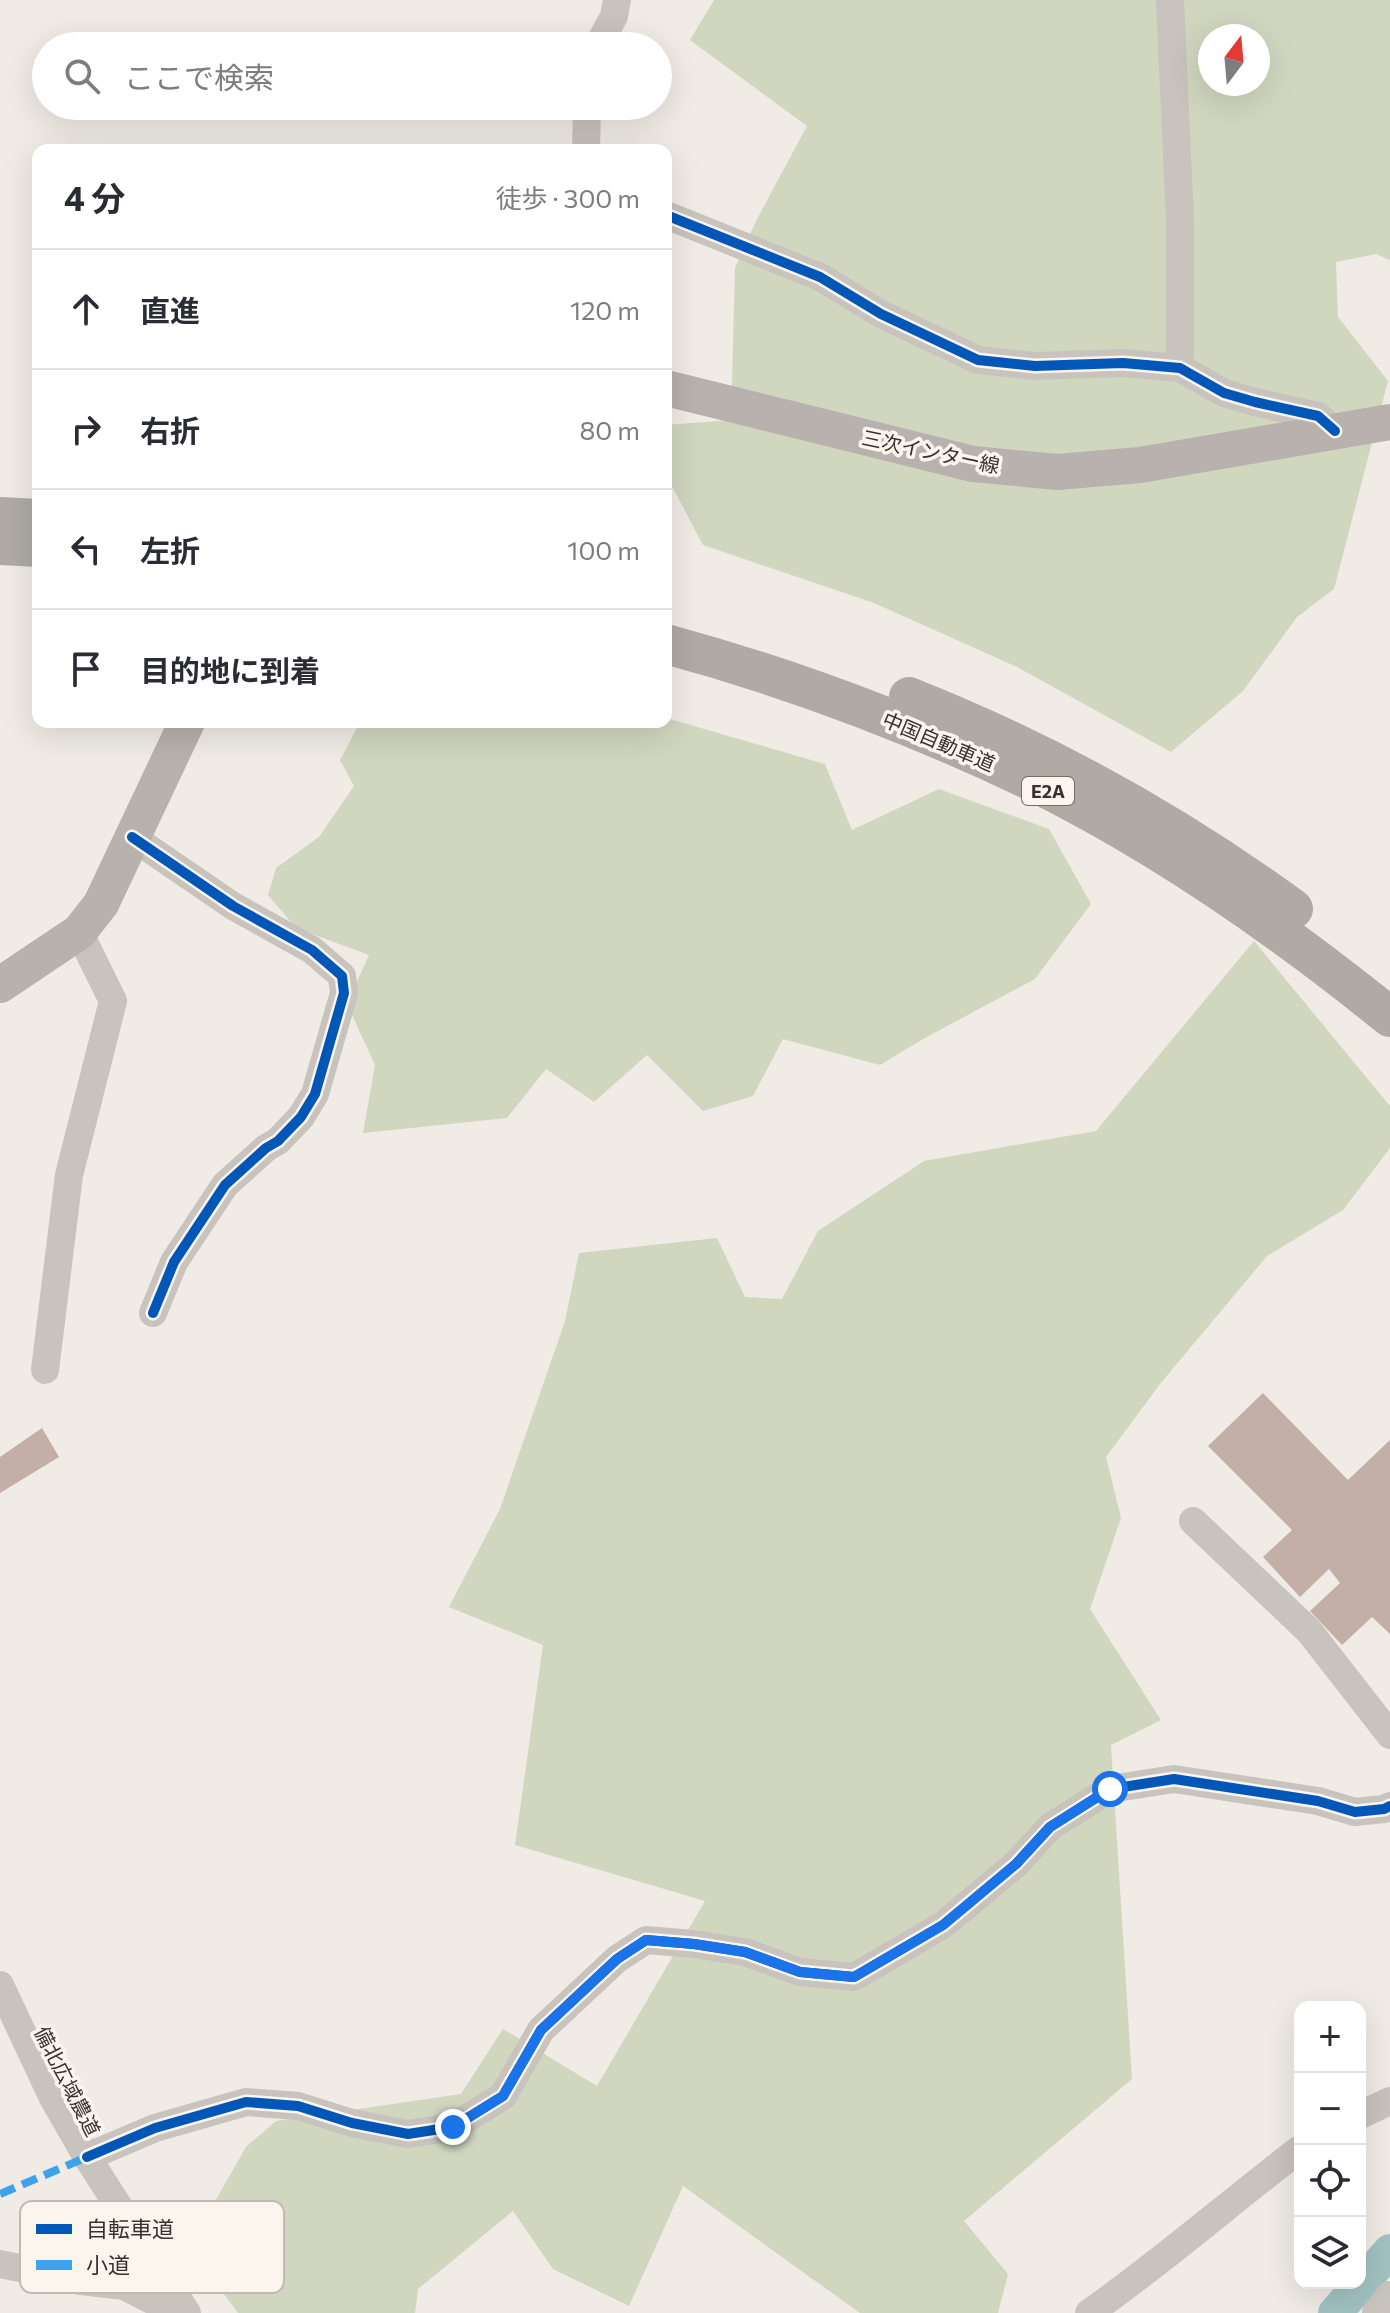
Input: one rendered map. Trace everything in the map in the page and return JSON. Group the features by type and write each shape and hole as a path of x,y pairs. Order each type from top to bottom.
{"highway":[{"path":"0,517 32,519"},
{"path":"0,545 32,547"},
{"name":"中国自動車道","path":"672,618 745,638 851,674 960,717 1063,766 1157,818 1251,878 1390,982"},
{"name":"中国自動車道","path":"672,646 740,664 837,698 941,739 1032,782 1136,838 1242,906 1343,978 1390,1017"}],"main road":[{"name":"三次インター線","path":"672,389 973,464 1057,472 1140,465 1390,422"},
{"path":"0,985 79,932 101,904 184,728"}],"street":[{"path":"605,32 614,16 617,0"},
{"path":"1170,0 1180,221 1180,368"},
{"path":"586,144 587,120"},
{"path":"672,217 820,277 881,314 978,360 1035,366 1123,363 1180,368 1224,393 1318,416 1335,431"},
{"path":"132,837 233,906 312,950 342,976 344,993 315,1094 308,1106 289,1131 225,1185 174,1262 153,1313"},
{"path":"45,1370 69,1175 113,1001 79,932"},
{"path":"1193,1521 1309,1631 1390,1735"},
{"path":"87,2157 155,2128 246,2102 298,2106 352,2123 408,2134 453,2127 503,2096 541,2030 617,1959 646,1940 745,1952 800,1972 854,1977 943,1925 1016,1864 1050,1827 1110,1789 1174,1779 1318,1801 1355,1812 1390,1806"},
{"name":"備北広域農道","path":"0,1985 53,2098 115,2201"},
{"path":"1366,2112 1390,2101"},
{"path":"1089,2313 1294,2153"},
{"path":"0,2264 20,2268"},
{"path":"138,2293 177,2313"},
{"name":"備北広域農道","path":"174,2293 187,2313"},
{"path":"1376,2313 1390,2295"}],"green space":[{"path":"714,0 1390,0 1390,260 1376,254 1336,262 1338,317 1388,381 1334,589 1297,617 1243,691 1171,752 1017,667 874,603 703,545 672,486 672,425 731,420 735,268 757,219 807,126 690,40"},
{"path":"672,720 825,764 852,830 939,789 1049,829 1091,904 1035,979 880,1065 783,1039 753,1096 703,1111 647,1055 594,1102 546,1069 507,1118 363,1133 375,1065 347,1004 369,955 296,928 268,895 276,868 319,837 354,786 340,760 357,728 672,728"},
{"path":"1254,941 1390,1106 1390,1148 1343,1210 1267,1256 1160,1384 1106,1457 1121,1518 1090,1609 1161,1720 1111,1745 1132,2079 964,2221 1008,2274 998,2313 860,2313 683,2186 629,2306 553,2269 513,2211 418,2289 415,2313 238,2313 223,2293 284,2293 284,2201 215,2201 246,2147 276,2121 461,2094 503,2029 597,2086 705,1901 515,1845 543,1645 449,1607 500,1509 565,1321 579,1253 717,1238 745,1297 782,1299 818,1231 924,1161 1096,1131"}],"building":[{"path":"1263,1393 1348,1480 1390,1440 1390,1634 1372,1617 1342,1645 1310,1611 1340,1583 1329,1569 1300,1597 1263,1557 1292,1530 1208,1446"},
{"path":"42,1428 59,1457 0,1493 0,1457"}],"waterway":[{"path":"1335,2313 1390,2251"}],"marked path":[{"path":"0,2194 87,2157"}],"cycle path":[{"path":"672,217 820,277 881,314 978,360 1035,366 1123,363 1180,368 1224,393 1318,416 1335,431"},
{"path":"132,837 233,906 312,950 342,976 344,993 315,1094 301,1117 278,1141 225,1185 174,1262 153,1313"},
{"path":"87,2157 155,2128 246,2102 298,2106 352,2123 408,2134 453,2127 503,2096 541,2030 617,1959 646,1940 745,1952 800,1972 854,1977 943,1925 1016,1864 1050,1827 1110,1789 1174,1779 1318,1801 1355,1812 1390,1806"}],"route":[{"path":"453,2127 503,2096 541,2030 617,1959 646,1940 745,1952 800,1972 854,1977 943,1925 1016,1864 1050,1827 1110,1789"}]}
